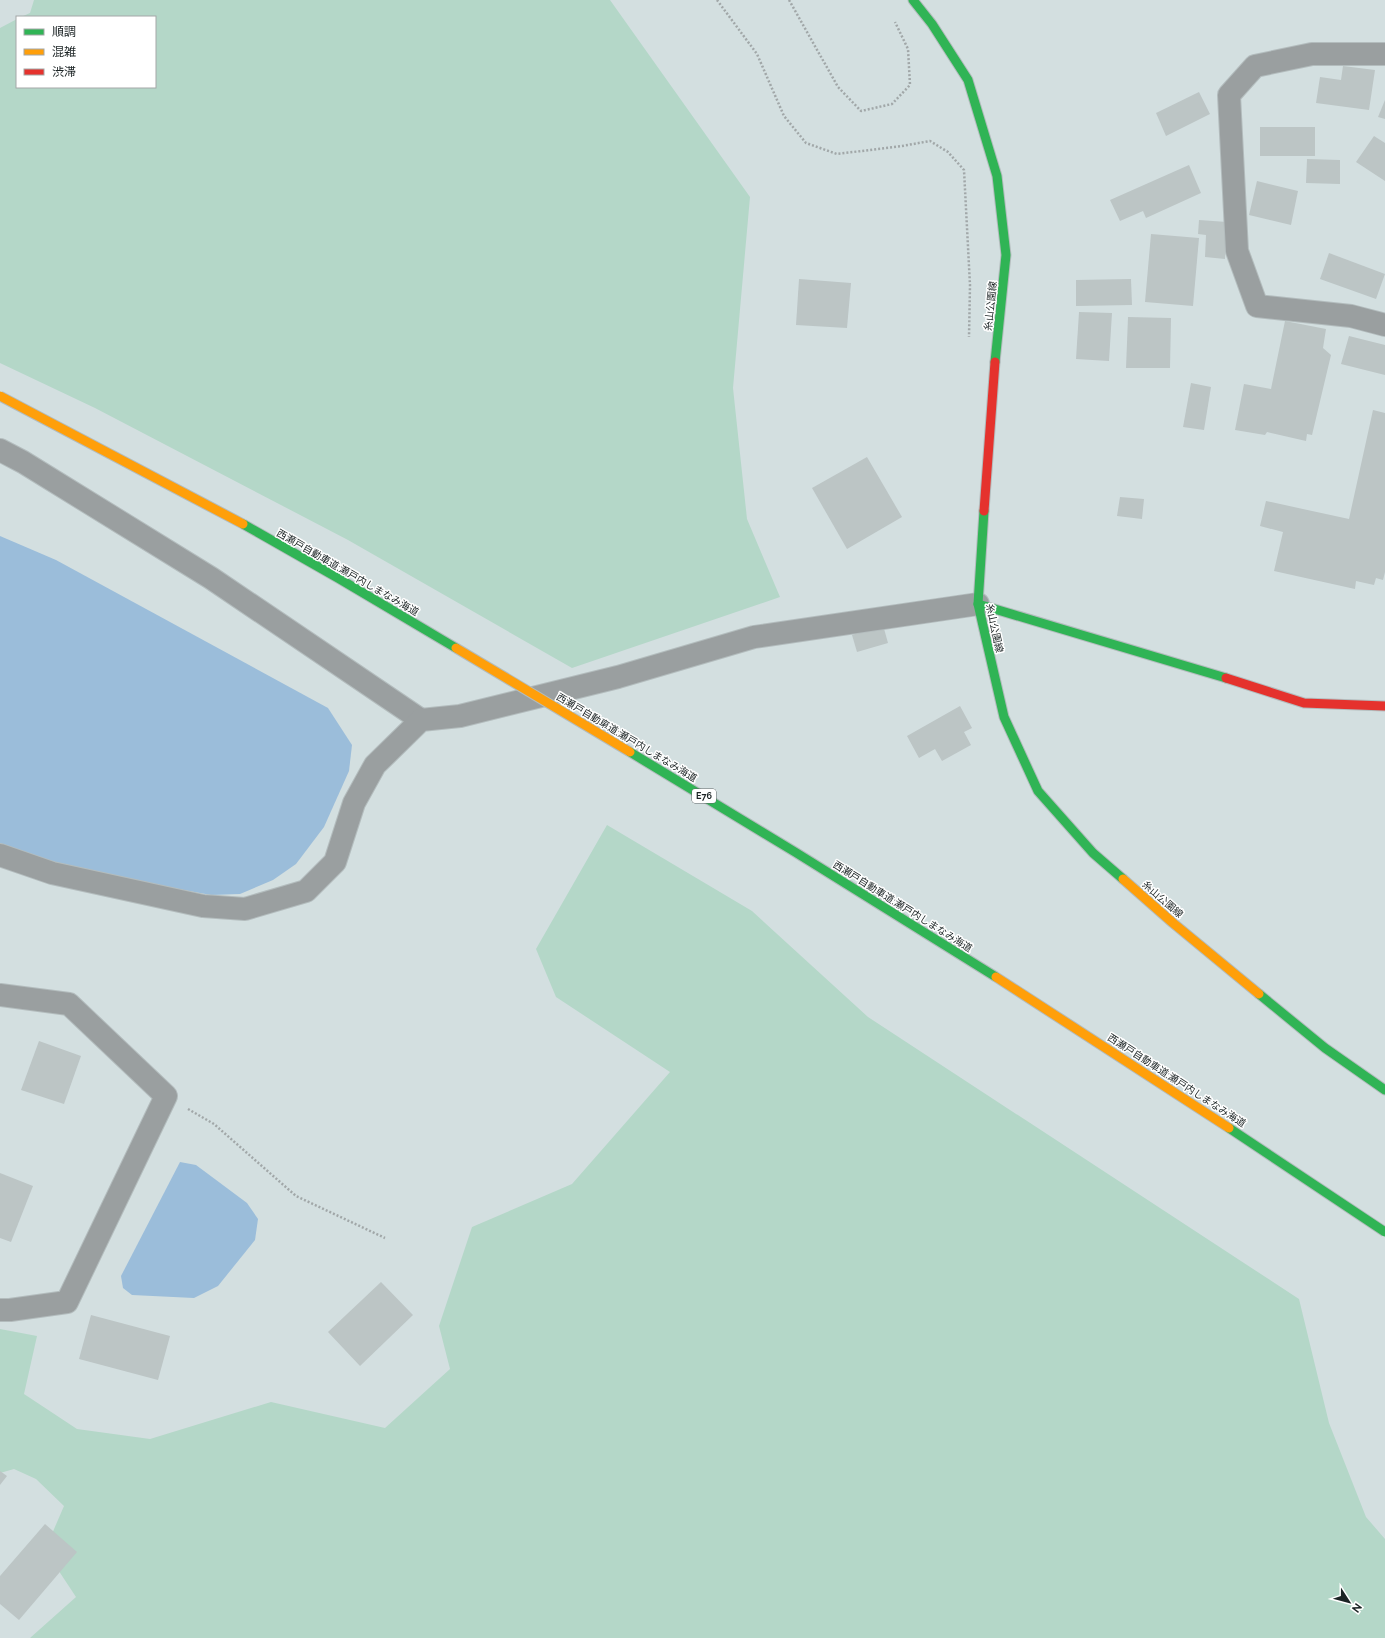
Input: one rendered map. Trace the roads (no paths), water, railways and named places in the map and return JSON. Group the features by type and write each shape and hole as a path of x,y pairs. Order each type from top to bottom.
{"main road":[{"name":"糸山公園線","path":"913,0 932,24 968,80 997,176 1006,255 992,397 978,604 1004,717 1038,791 1093,853 1173,923 1325,1048 1385,1090"},
{"name":"西瀬戸自動車道;瀬戸内しまなみ海道","path":"0,396 253,530 376,600 713,802 1056,1015 1188,1100 1385,1232"},
{"path":"978,604 1184,665 1304,703 1385,706"}],"street":[{"path":"1385,54 1312,54 1255,66 1229,95 1237,251 1257,306 1351,316 1385,325"},
{"path":"0,450 24,462 211,578 421,720"},
{"path":"0,855 52,873 203,906 245,908 306,891 335,862 354,803 375,765 421,720 460,716 618,677 754,637 978,604"},
{"path":"0,995 69,1004 166,1096 67,1302 0,1310"}],"water":[{"path":"0,536 56,560 328,708 352,745 349,771 324,827 296,864 273,880 240,894 211,895 24,861 0,849"},
{"path":"180,1162 196,1165 247,1203 258,1219 255,1240 218,1286 194,1298 132,1295 123,1288 121,1276"}]}
